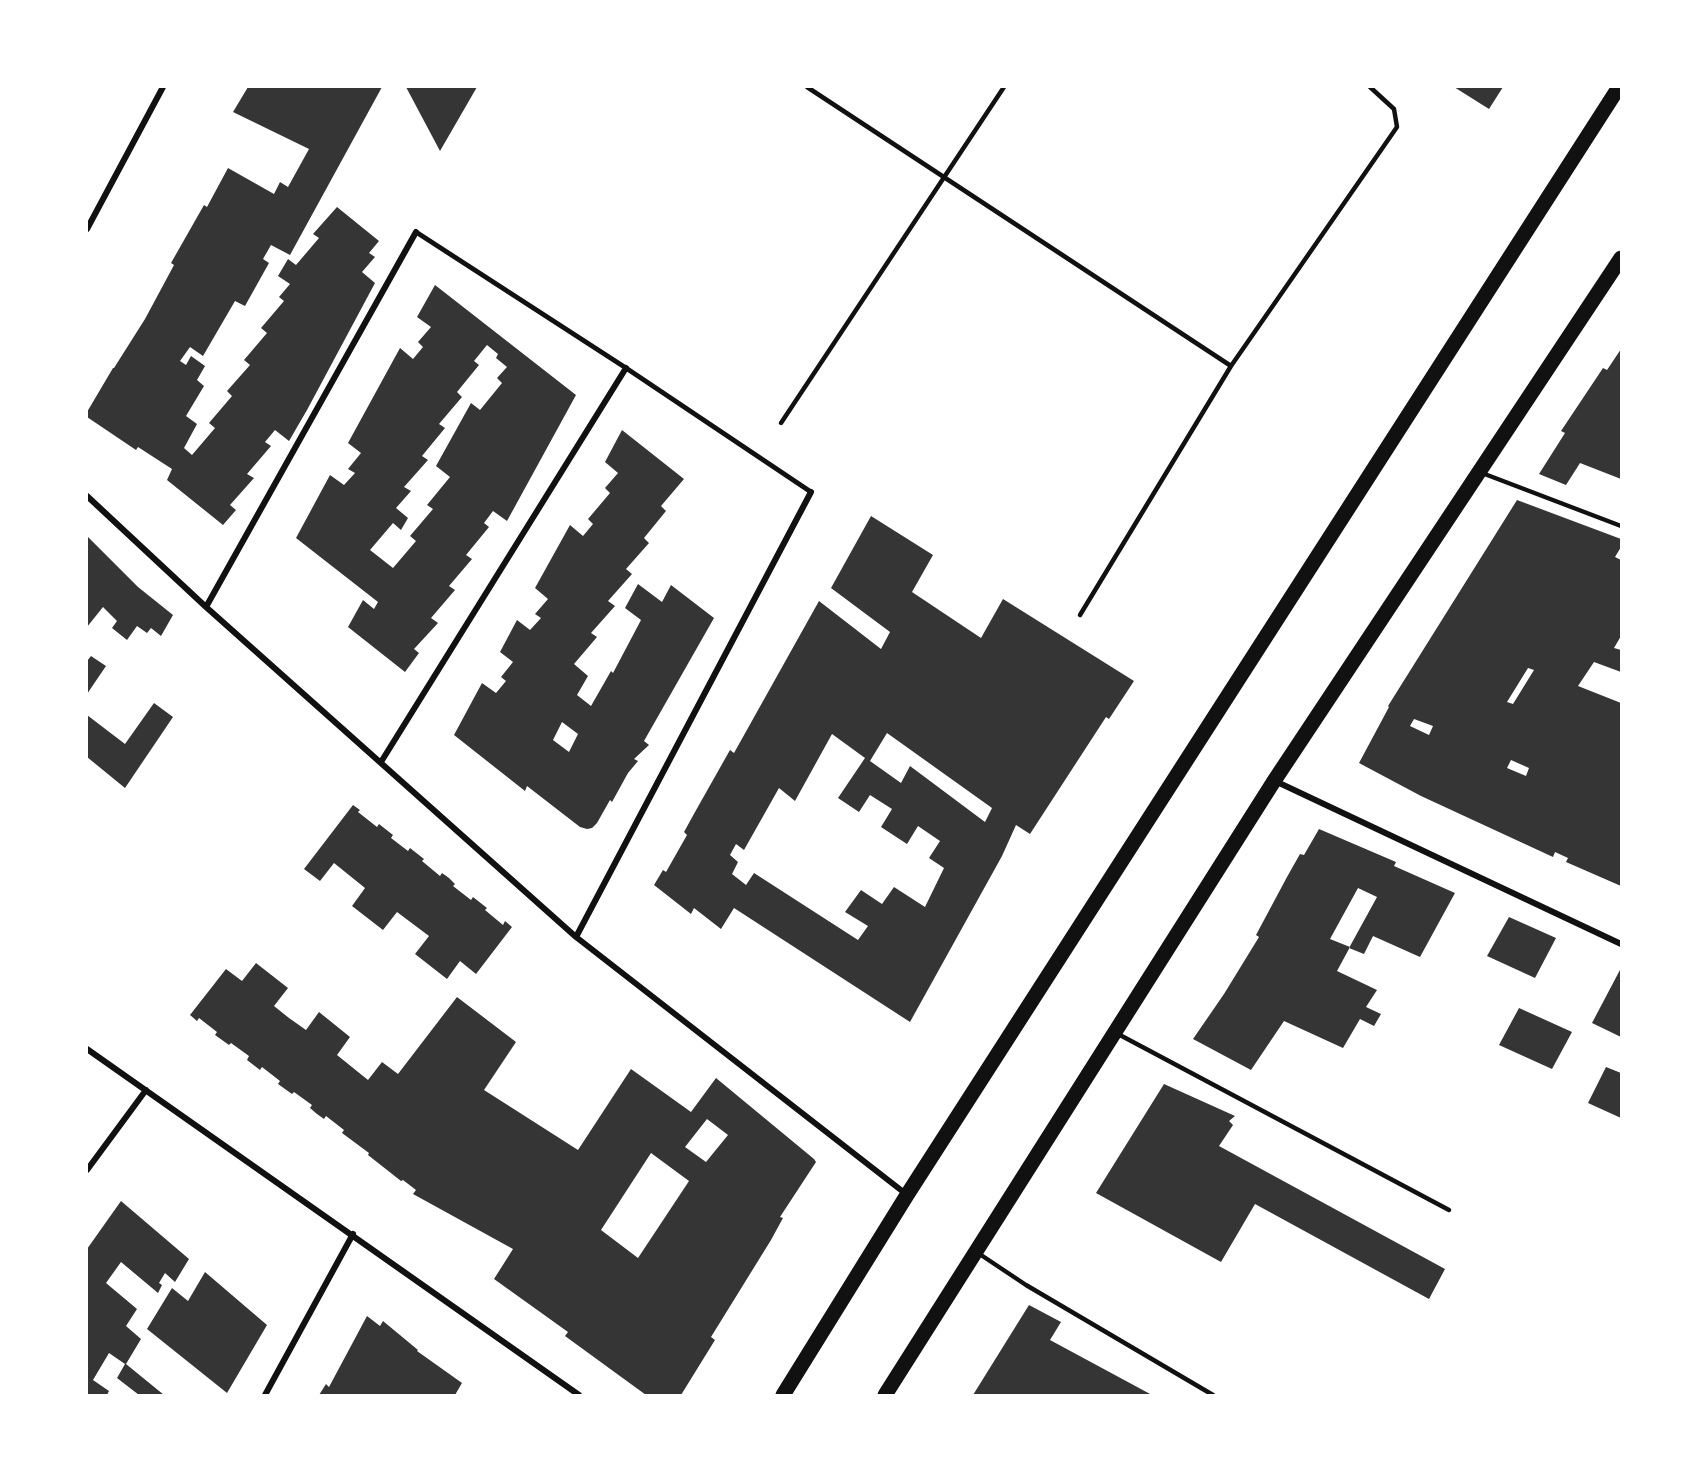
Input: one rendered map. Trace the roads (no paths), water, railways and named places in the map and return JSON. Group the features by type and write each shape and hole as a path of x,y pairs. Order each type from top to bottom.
{"main road":[{"path":"783,1395 907,1195 1619,87"},
{"path":"885,1395 1275,781 1621,258"}],"street":[{"path":"87,229 164,87"},
{"path":"207,607 416,232 626,368 811,492 576,937"},
{"path":"381,762 626,368"},
{"path":"87,496 207,607 576,937 907,1195"},
{"path":"1275,781 1621,944"},
{"path":"87,1049 579,1395"},
{"path":"87,1170 146,1090"},
{"path":"265,1395 353,1234"}],"lane":[{"path":"807,87 1231,366"},
{"path":"782,423 1004,87"},
{"path":"1080,615 1231,366 1397,127 1394,109 1370,87"},
{"path":"1479,472 1621,526"},
{"path":"1115,1033 1449,1209"},
{"path":"976,1251 1026,1285 1213,1395"}]}
